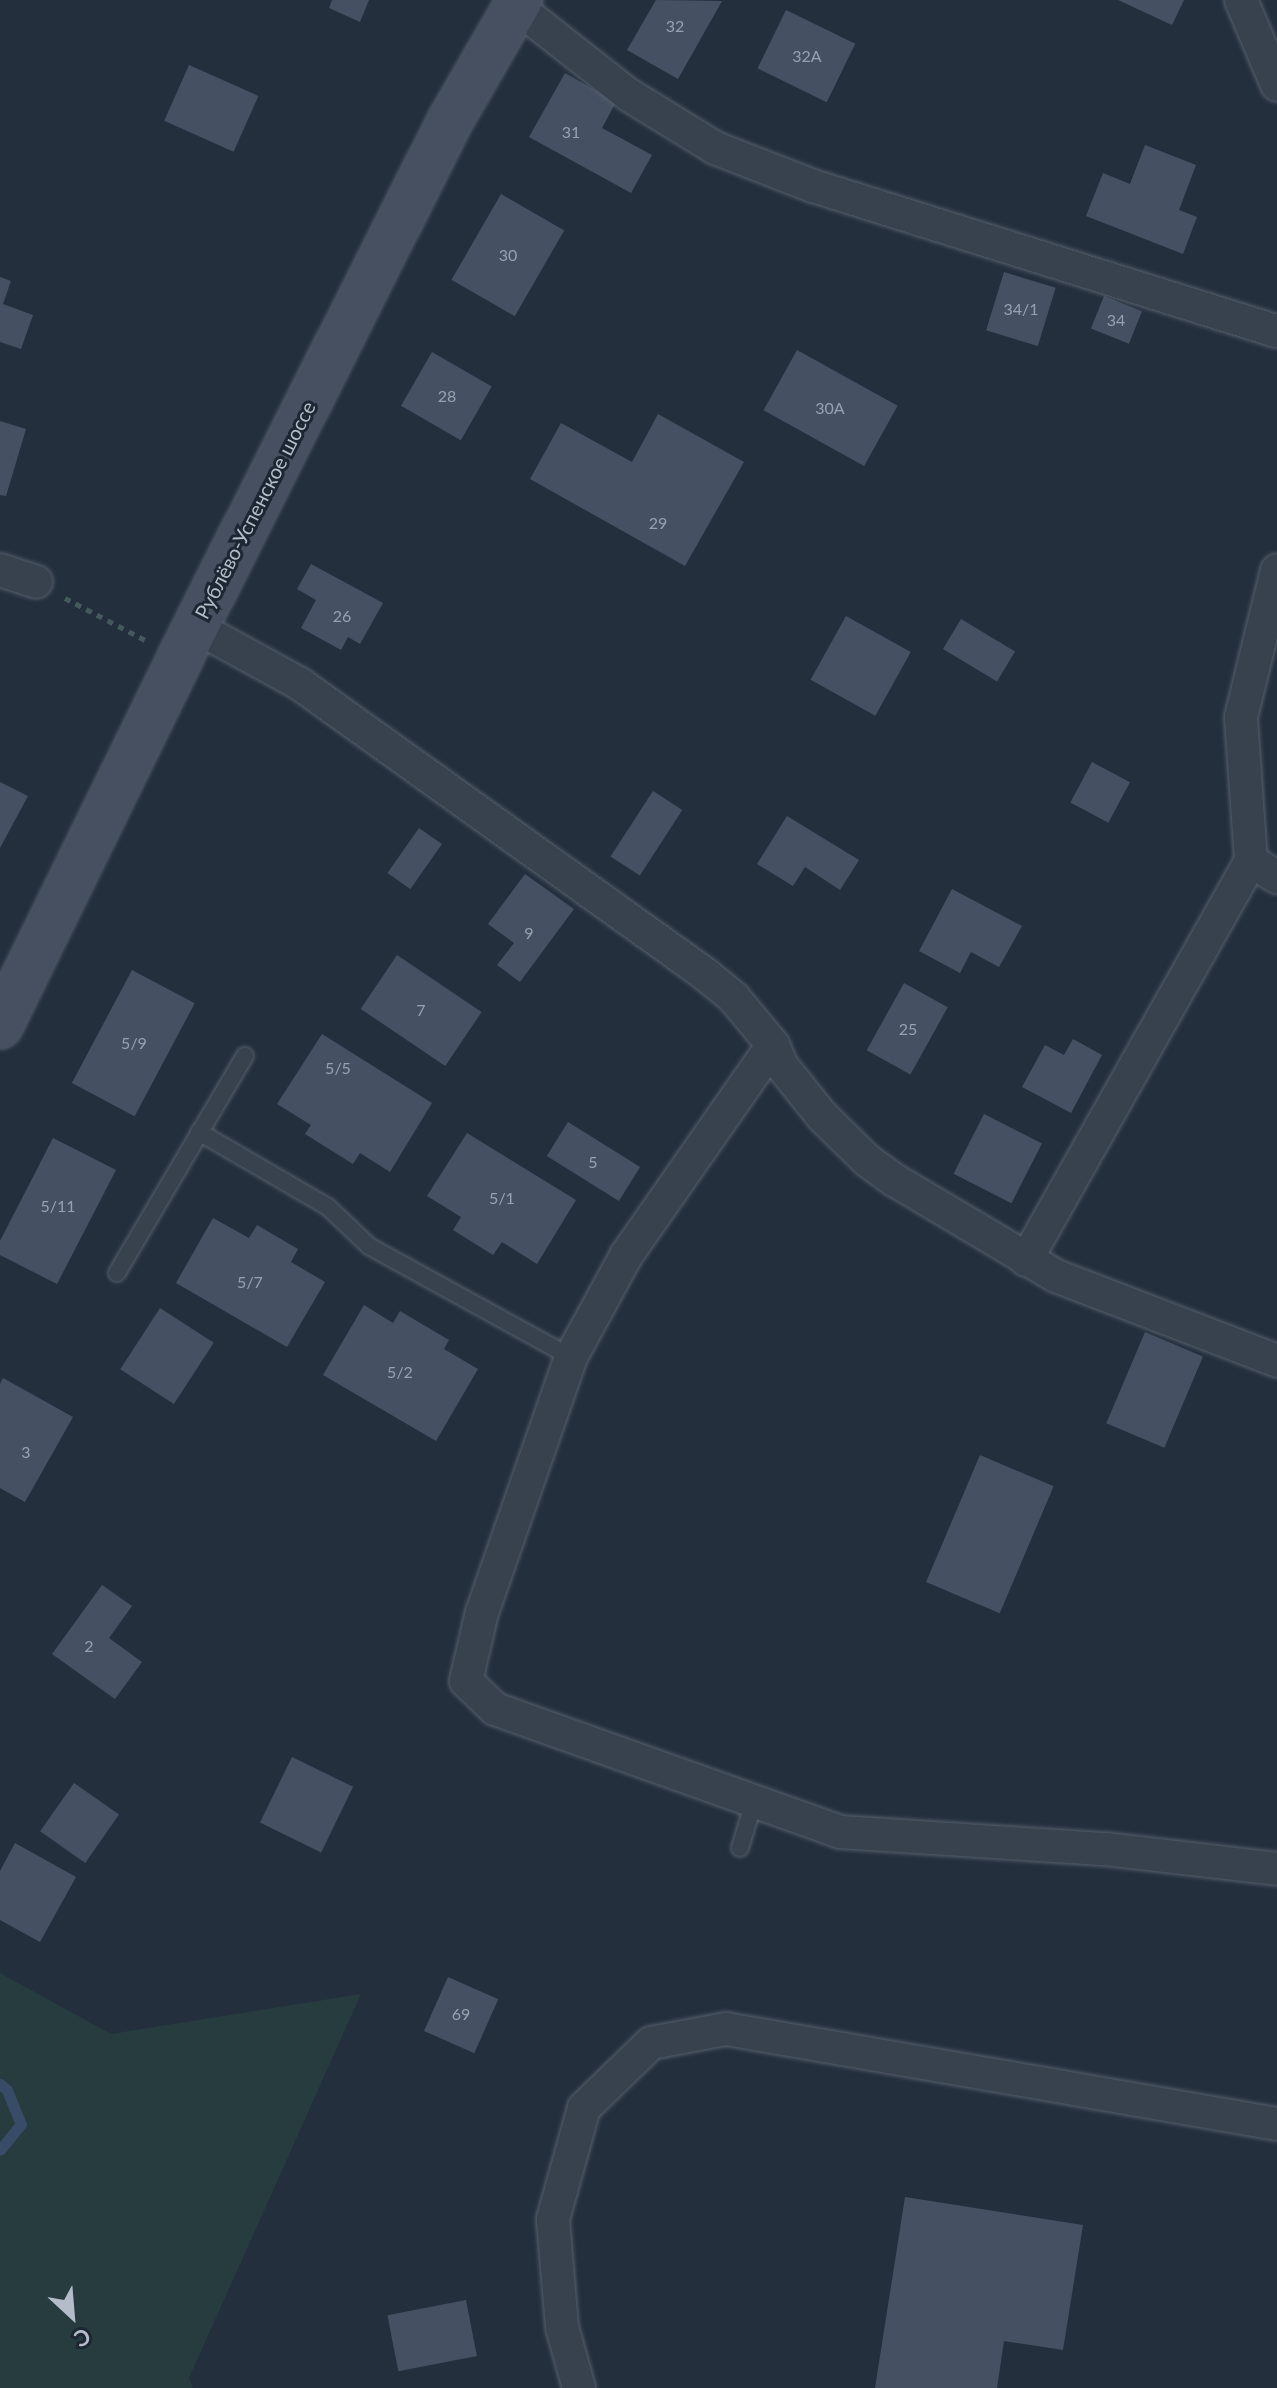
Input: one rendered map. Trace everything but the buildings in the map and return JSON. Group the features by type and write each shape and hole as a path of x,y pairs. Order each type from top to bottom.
{"main road":[{"name":"Рублёво-Успенское шоссе","path":"0,1026 188,642 450,121 518,4"}],"street":[{"path":"1241,0 1277,85"},
{"path":"518,4 629,95 715,148 813,186 1277,331"},
{"path":"0,570 36,582"},
{"path":"1026,1260 1264,869 1241,717 1277,570"},
{"path":"188,642 300,684 706,975 734,998 773,1045 782,1066 802,1094 868,1161 1056,1276 1277,1361"},
{"path":"773,1045 626,1256 571,1357 482,1612 466,1681 495,1709 840,1832 1105,1849 1277,1869"},
{"path":"579,2388 562,2327 553,2219 584,2108 651,2043 726,2029 1277,2124"}],"lane":[{"path":"117,1273 245,1056"},
{"path":"199,1132 328,1207 369,1246 571,1357"},
{"path":"740,1848 754,1802"}],"path":[{"path":"36,582 188,642"}],"green space":[{"path":"0,1973 111,2034 361,1994 189,2378 193,2388 0,2388"}],"waterway":[{"path":"0,2084 7,2090 21,2124 0,2150"}]}
